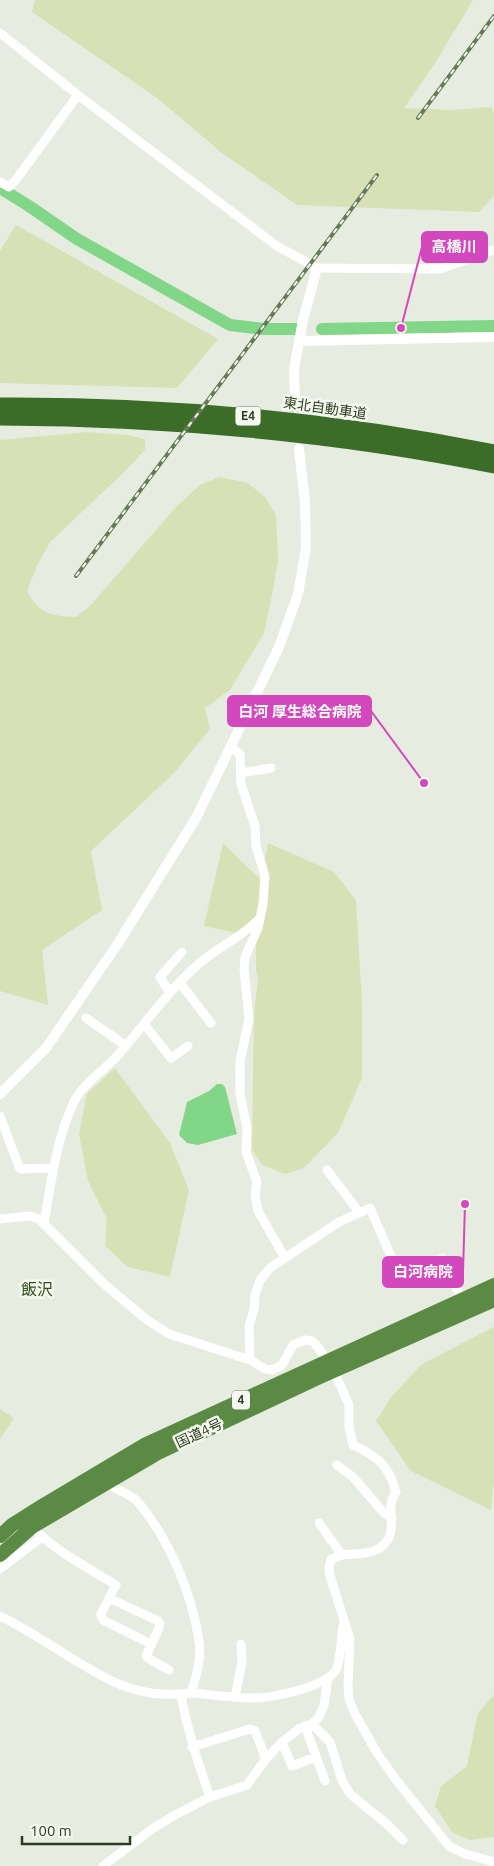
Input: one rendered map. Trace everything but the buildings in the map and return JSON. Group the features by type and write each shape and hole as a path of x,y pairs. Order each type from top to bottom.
{"highway":[{"name":"東北自動車道","path":"0,405 112,406 179,409 280,418 366,430 494,452"},
{"name":"E4","path":"0,418 118,420 242,429 367,444 494,466"},
{"name":"国道4号","path":"0,1555 32,1527 158,1453 494,1285"},
{"name":"国道4号","path":"0,1536 27,1515 146,1444 494,1300"}],"street":[{"path":"0,33 276,246 317,268 440,270 494,250"},
{"path":"0,182 9,187 15,181 78,95"},
{"path":"295,402 294,368 303,320 317,268"},
{"path":"299,341 494,337"},
{"path":"0,1094 46,1048 117,945 196,818 279,647 298,594 306,548 306,526 299,449"},
{"path":"230,747 240,754 241,784 255,826 256,846 265,876 263,904 256,934 245,957 244,969 249,1019 240,1061 240,1094 247,1128 246,1152 256,1182 255,1195 258,1211 285,1258"},
{"path":"241,773 271,768"},
{"path":"44,1224 59,1144 80,1092 118,1055 170,993 201,962 249,930 259,919"},
{"path":"170,993 160,977 182,952"},
{"path":"180,983 211,1023"},
{"path":"86,1018 126,1045"},
{"path":"144,1024 171,1058 188,1046"},
{"path":"0,1116 21,1169 53,1168"},
{"path":"327,1170 359,1212"},
{"path":"250,1360 248,1326 254,1309 255,1295 260,1280 271,1267 339,1222 370,1208 400,1277 442,1258 462,1300"},
{"path":"0,1219 30,1216 39,1219 103,1284 158,1328 178,1337 250,1360 273,1370 282,1365 294,1345 305,1340 312,1341 317,1346 331,1366 349,1405 349,1427 353,1445 375,1456 386,1467 396,1492 391,1498 392,1518 390,1537 382,1546 372,1551 359,1555 342,1555 331,1560 329,1568 350,1639 349,1699 354,1712 377,1752 416,1806 449,1846 465,1854 494,1862"},
{"path":"337,1465 353,1477 383,1512 392,1518"},
{"path":"107,1482 114,1489 129,1494 137,1501 160,1532 172,1555 189,1599 199,1642 199,1661 191,1693"},
{"path":"319,1523 342,1555"},
{"path":"32,1527 65,1554 116,1584 101,1614 102,1620 151,1644"},
{"path":"0,1569 42,1537"},
{"path":"109,1598 158,1621 160,1624 159,1628 146,1653 148,1658 169,1670"},
{"path":"0,1616 113,1682 146,1692 160,1694 191,1693 252,1698 300,1689 328,1678 336,1669 338,1662 345,1618"},
{"path":"235,1697 242,1662 241,1644"},
{"path":"104,1866 152,1830 210,1797 247,1785 266,1759 282,1742 319,1717 324,1705 328,1678"},
{"path":"181,1694 192,1747 210,1797"},
{"path":"308,1725 316,1757 325,1781"},
{"path":"308,1725 327,1737 342,1780 350,1794 388,1825 402,1840"},
{"path":"192,1747 250,1729 255,1731 266,1759"},
{"path":"282,1742 292,1766 316,1757"}],"shaded area":[{"path":"35,0 473,0 435,63 404,108 453,110 491,107 494,113 494,196 479,212 297,205 222,153 157,98 32,12"},
{"path":"16,225 218,339 177,388 0,383 0,251"},
{"path":"87,432 126,435 145,439 145,450 50,542 37,566 27,591 41,609 59,616 76,617 90,606 176,507 200,485 219,477 248,483 266,498 276,515 278,560 264,633 230,690 205,708 210,729 174,773 91,851 102,910 42,950 48,1005 0,991 0,440"},
{"path":"223,843 261,880 268,843 334,872 356,900 362,1005 362,1078 338,1133 304,1168 285,1174 262,1165 252,1149 254,1014 258,980 256,937 204,926"},
{"path":"115,1068 170,1143 189,1190 170,1277 128,1267 105,1246 107,1219 88,1181 79,1134 87,1094"},
{"path":"217,1084 222,1084 225,1087 237,1134 198,1145 187,1143 179,1135 187,1102 209,1091"},
{"path":"494,1327 494,1480 491,1510 411,1471 376,1421 392,1396 422,1364"},
{"path":"0,1409 14,1418 0,1439"},
{"path":"494,1695 494,1837 470,1840 452,1832 435,1806 441,1786 467,1766 478,1713"}],"waterway":[{"path":"0,188 77,239 230,325 263,329 296,329"},
{"path":"322,329 494,326"}],"tunnel":[{"path":"295,402 297,426"}],"railway":[{"path":"418,118 494,16"},
{"path":"76,576 377,175"}],"place":[{"name":"高橋川","path":"401,328"},
{"name":"白河 厚生総合病院","path":"424,783"},
{"name":"白河病院","path":"465,1204"}],"district":[{"name":"飯沢","path":"37,1289"}]}
